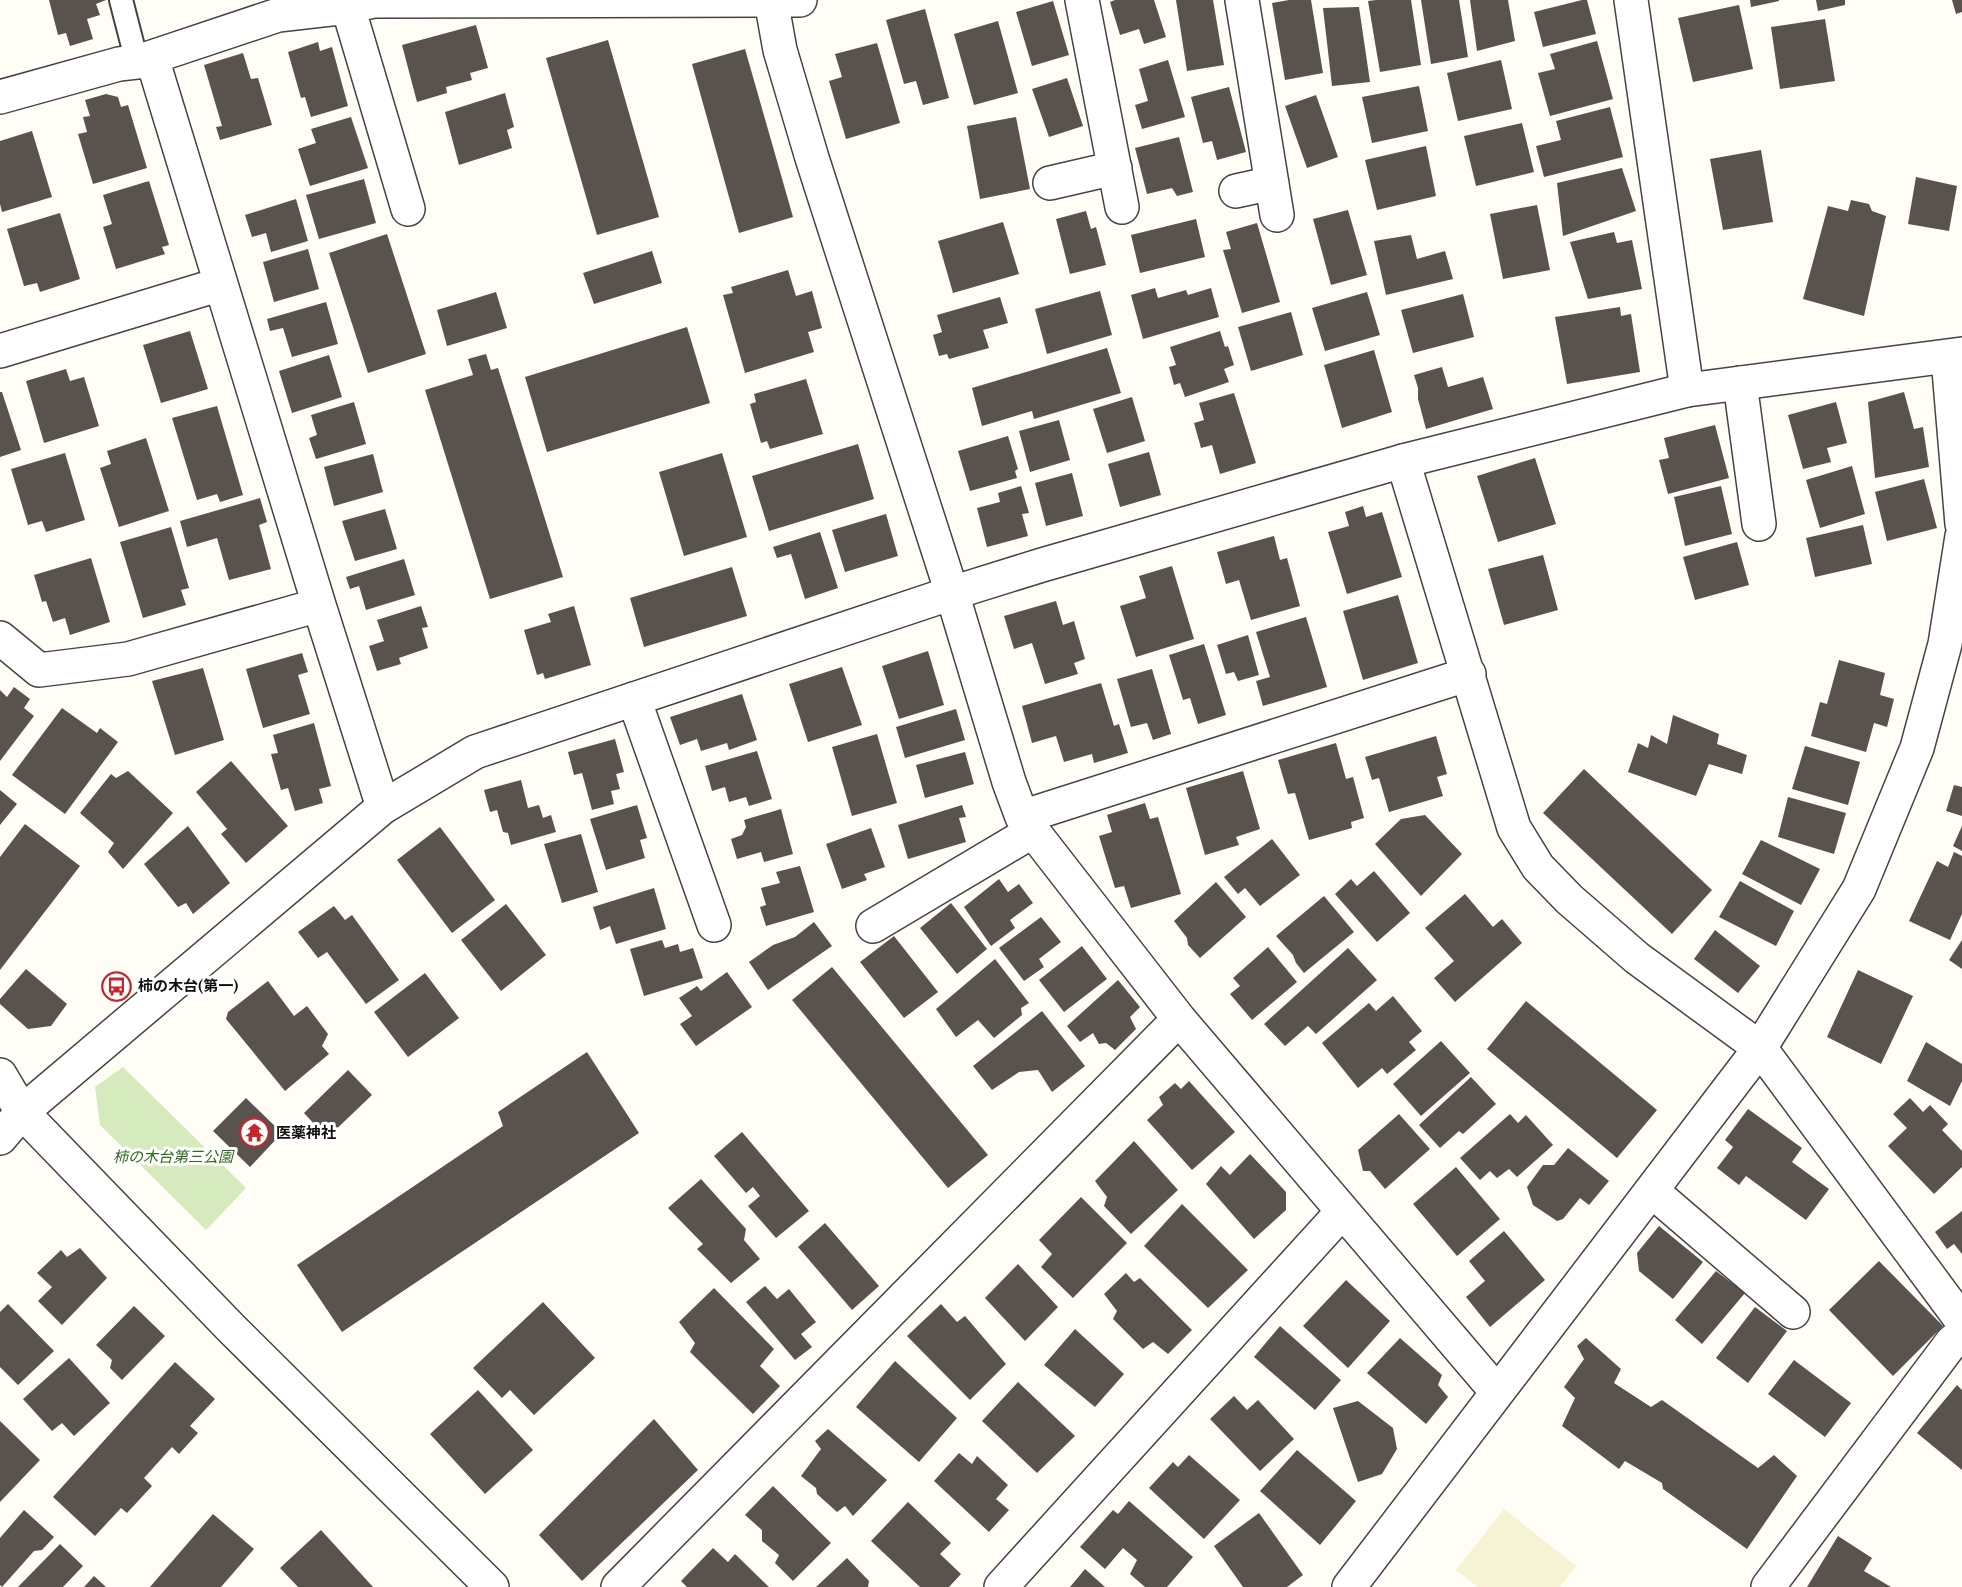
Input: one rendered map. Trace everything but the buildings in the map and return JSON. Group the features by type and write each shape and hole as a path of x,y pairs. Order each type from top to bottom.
{"street":[{"path":"771,0 780,50 805,137 952,593 1009,782 1028,824 1179,1019 1497,1392"},
{"path":"0,98 119,64 144,60 278,15 348,7 374,1 800,0"},
{"path":"1082,0 1122,207"},
{"path":"1242,0 1277,215"},
{"path":"1631,0 1688,390"},
{"path":"348,7 408,209"},
{"path":"144,60 221,285 383,807"},
{"path":"1050,183 1115,168"},
{"path":"1236,191 1272,183"},
{"path":"0,351 221,285"},
{"path":"0,1138 22,1112 383,807 475,752 1041,565 1403,460 1688,390 1955,356 1962,524"},
{"path":"1740,384 1760,524"},
{"path":"1403,460 1514,828 1538,867 1569,899 1637,958 1760,1048 1962,1321"},
{"path":"1349,1587 1760,1048 1859,889 1917,748 1945,644 1962,536"},
{"path":"0,638 39,670 128,659 319,605"},
{"path":"873,927 1028,824 1469,674"},
{"path":"634,699 714,925"},
{"path":"618,1587 1179,1019"},
{"path":"0,1075 22,1112 231,1328 492,1587"},
{"path":"1652,1191 1793,1312"},
{"path":"1001,1587 1342,1212"},
{"path":"1768,1587 1952,1342 1962,1334"}],"lane":[{"path":"121,0 144,60"}],"shaded area":[{"path":"1504,1509 1576,1566 1560,1587 1478,1587 1456,1570"}],"green space":[{"name":"柿の木台第三公園","path":"123,1067 246,1188 206,1230 100,1125 95,1087"}],"place":[{"name":"柿の木台(第一)","path":"117,986"},
{"name":"医薬神社","path":"255,1133"}]}
